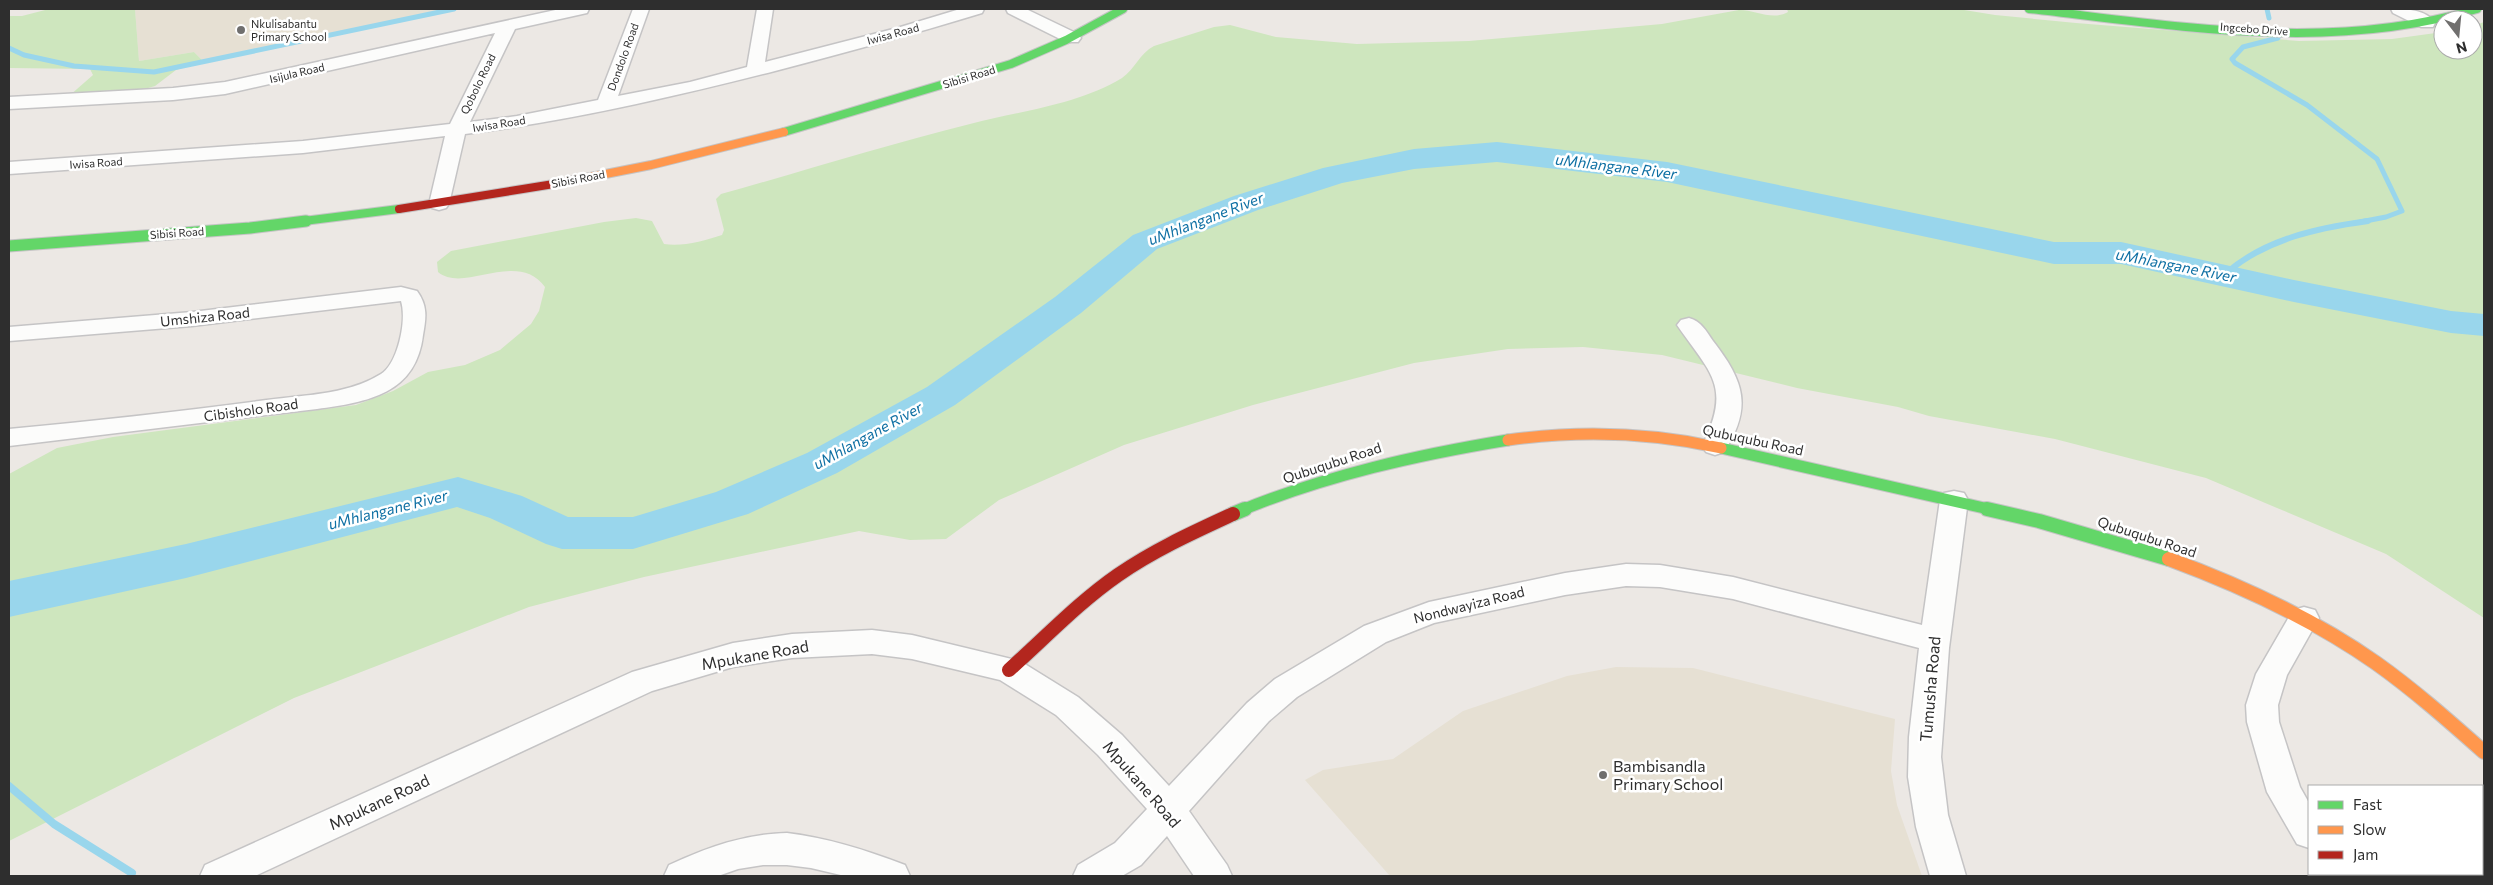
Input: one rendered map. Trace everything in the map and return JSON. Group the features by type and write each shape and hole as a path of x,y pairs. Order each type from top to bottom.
{"street":[{"name":"Isijula Road","path":"9,103 173,94 225,88 581,9"},
{"name":"Dondolo Road","path":"605,106 641,9"},
{"path":"755,71 765,9"},
{"name":"Iwisa Road","path":"9,168 228,154 456,131 605,106 755,71 903,32 976,9"},
{"path":"1014,9 1072,38"},
{"name":"Sibisi Road","path":"9,246 226,230 439,204 620,171 753,141 992,70 1028,58 1072,38 1123,9"},
{"name":"Ingcebo Drive","path":"2029,9 2189,25 2289,32 2355,31 2427,23 2478,9"},
{"path":"2399,9 2427,23"},
{"name":"Qobolo Road","path":"439,204 456,131 508,24"},
{"name":"Umshiza Road","path":"9,334 182,320 401,294"},
{"name":"Cibisholo Road","path":"9,438 187,419 330,398 364,391 390,379 403,369 408,360 415,306 409,296 401,294"},
{"path":"1689,325 1716,361 1729,385 1732,402 1727,425 1715,446"},
{"name":"Qubuqubu Road","path":"1009,670 1087,599 1120,574 1209,525 1262,502 1350,470 1441,450 1567,432 1606,431 1644,433 1715,446 1954,500 2103,538 2164,557 2247,589 2304,618 2354,648 2396,676 2484,752"},
{"name":"Tumusha Road","path":"1948,876 1935,839 1925,776 1925,745 1934,640 1954,500"},
{"name":"Nondwayiza Road","path":"1091,876 1128,854 1252,718 1286,688 1375,634 1404,621 1453,606 1602,578 1626,575 1660,576 1733,588 1934,640"},
{"path":"2304,618 2272,674 2262,705 2263,722 2284,792 2308,831"},
{"name":"Mpukane Road","path":"218,876 643,682 697,664 733,655 792,646 872,642 912,647 1009,670 1067,706 1110,745 1169,810 1214,876"},
{"path":"682,876 726,858 752,850 781,848 830,855 892,876"}],"shaded area":[{"name":"Nkulisabantu Primary School","path":"135,9 444,9 203,61 194,52 139,61"},
{"name":"Bambisandla Primary School","path":"1616,667 1693,668 1895,719 1891,771 1897,805 1922,876 1390,876 1305,780 1323,770 1393,759 1463,711 1567,676"}],"green space":[{"path":"49,9 135,9 139,61 194,52 203,61 176,70 155,86 131,93 69,96 93,75 90,69 9,68 9,16 22,16"},
{"path":"1787,9 1958,9 1995,15 2076,23 2299,41 2392,39 2433,33 2433,60 2483,60 2484,22 2484,618 2386,554 2206,478 2055,439 1929,416 1898,407 1797,388 1662,355 1583,347 1508,349 1414,363 1253,405 1124,445 999,500 946,539 910,540 859,531 644,577 529,607 294,698 9,841 9,474 57,448 113,437 356,405 393,391 428,372 465,365 500,350 531,324 539,311 545,287 533,276 520,272 506,271 462,278 449,277 438,272 437,262 451,251 604,222 636,218 652,221 664,244 693,243 722,235 724,230 716,199 721,194 907,141 1086,95 1122,78 1154,46 1214,27 1230,25 1276,37 1357,44 1469,41 1662,24 1739,10 1770,15 1788,12"}],"waterway":[{"path":"9,48 24,55 74,66 154,72 454,9"},
{"path":"2267,9 2269,18"},
{"path":"2278,38 2243,47 2232,59 2235,63 2307,105 2377,159 2402,211 2386,217 2360,222"},
{"name":"uMhlangane River","path":"9,599 186,561 458,492 506,507 562,533 633,533 732,503 822,463 941,396 1068,305 1145,242 1246,203 1335,175 1414,159 1497,152 1667,172 2054,253 2121,253 2294,291 2451,322 2484,325"},
{"path":"2198,269 2225,274 2257,252 2292,237 2330,227 2368,221"},
{"path":"9,786 54,824 132,873"}],"traffic: fast":[{"path":"784,132 1011,64 1066,40 1123,9"},
{"path":"2029,9 2228,31 2278,33 2377,30 2426,23 2477,9"},
{"path":"9,246 250,228 399,209"},
{"path":"1233,514 1300,488 1368,468 1438,452 1508,440"},
{"path":"1721,448 2039,521 2169,559"}],"traffic: slow":[{"path":"560,183 651,165 784,132"},
{"path":"1508,440 1564,434 1615,433 1667,437 1721,448"},
{"path":"2169,559 2243,588 2291,611 2338,638 2408,687 2484,752"}],"traffic: jam":[{"path":"399,209 560,183"},
{"path":"1009,670 1079,606 1118,575 1166,546 1233,514"}],"place":[{"name":"Nkulisabantu Primary School","path":"241,30"},
{"name":"Bambisandla Primary School","path":"1603,775"}]}
